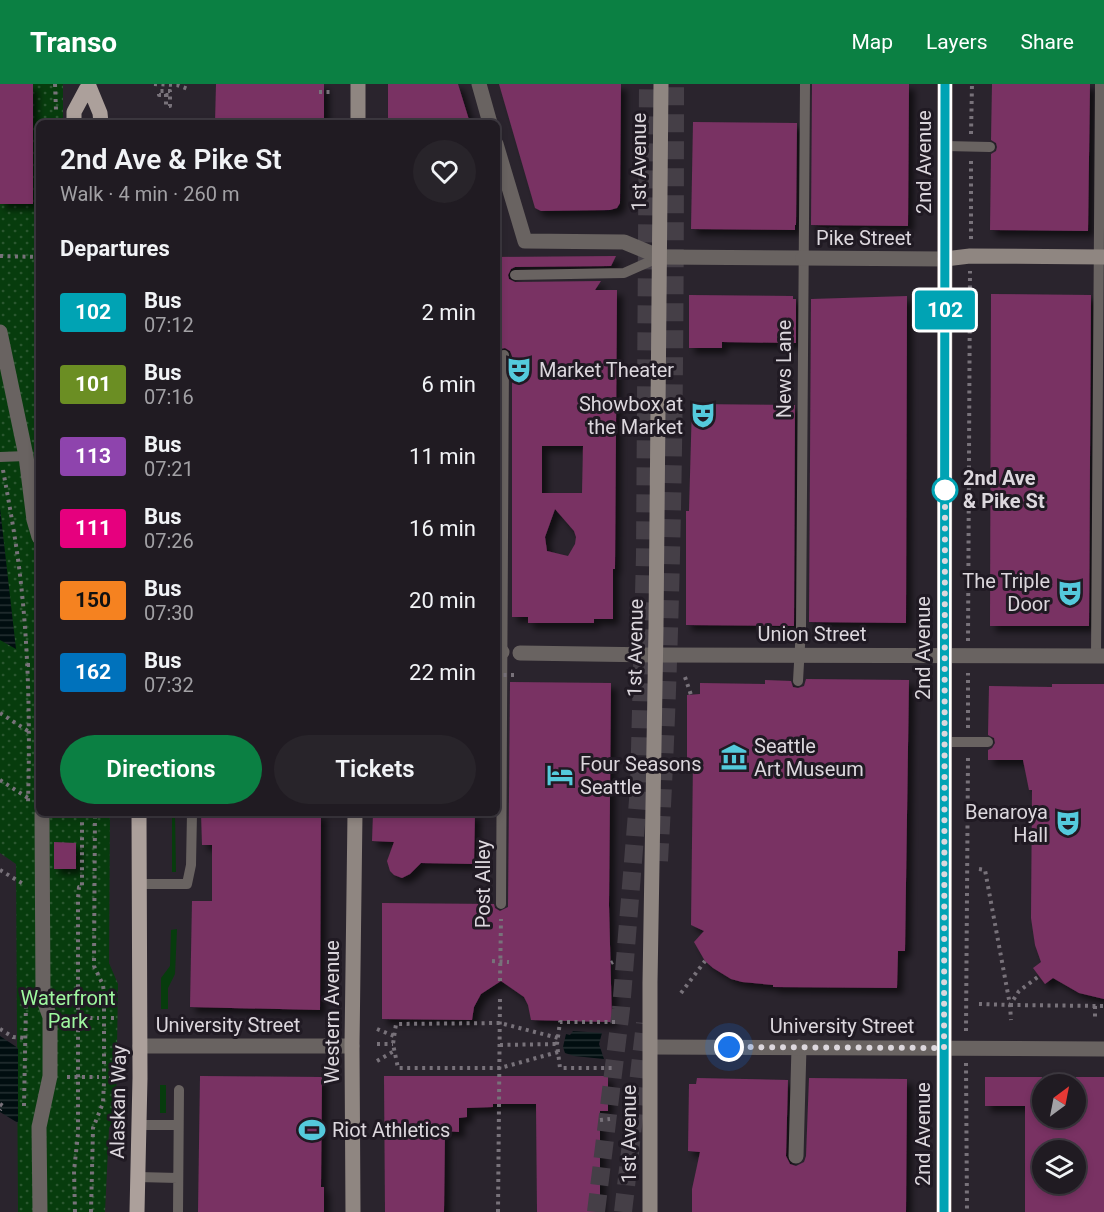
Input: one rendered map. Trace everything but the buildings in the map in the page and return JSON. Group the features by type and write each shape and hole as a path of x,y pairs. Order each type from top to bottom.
{"main road":[{"path":"358,84 358,120"},
{"name":"1st Avenue","path":"650,1212 650,983 656,655 661,84"},
{"name":"2nd Avenue","path":"944,1212 945,84"},
{"path":"74,120 74,112 88,85"},
{"path":"88,85 101,120"},
{"name":"Pike Street","path":"945,259 970,256 1102,256"},
{"name":"Alaskan Way","path":"137,1212 140,1046 139,816"},
{"name":"Western Avenue","path":"353,1212 352,1046 355,816"}],"street":[{"path":"479,84 489,120"},
{"name":"Pike Street","path":"500,157 525,241 624,242 660,257 945,259"},
{"path":"0,332 26,456 36,527"},
{"name":"Union Street","path":"520,653 1100,656"},
{"path":"40,1212 39,1127 50,1076 50,1017 43,998 42,816"},
{"name":"University Street","path":"140,1046 352,1046"},
{"name":"University Street","path":"651,1047 1104,1049"},
{"path":"796,1156 799,1047"}],"lane":[{"name":"News Lane","path":"798,681 805,84"},
{"path":"1100,84 1102,256 1100,656"},
{"path":"945,146 990,147"},
{"name":"Pike Street","path":"515,274 624,273 660,257"},
{"name":"Post Alley","path":"500,593 504,356"},
{"path":"0,457 26,456"},
{"path":"944,741 988,742"},
{"name":"Post Alley","path":"500,778 501,904"},
{"path":"139,884 187,884 191,865 192,816"},
{"path":"178,1090 178,1212"},
{"path":"139,1125 178,1125"},
{"path":"138,1177 178,1178"}],"path":[{"path":"56,84 56,112"},
{"path":"156,84 177,85 188,89"},
{"path":"169,93 170,84"},
{"path":"319,92 330,93"},
{"path":"0,256 36,257"},
{"path":"0,457 21,584 27,665 36,665"},
{"path":"500,675 514,675"},
{"path":"685,677 691,694"},
{"path":"0,713 29,731"},
{"path":"0,780 28,798"},
{"path":"75,1212 74,1171 78,1134 78,898 79,887 82,887 82,816"},
{"path":"91,1212 93,1128 103,1103 104,1083 104,993 94,966 95,816"},
{"path":"979,869 985,870 1011,1020"},
{"path":"0,870 27,886"},
{"name":"Post Alley","path":"501,904 501,981"},
{"path":"492,961 509,962"},
{"path":"681,993 705,961"},
{"path":"1010,1005 1018,991 1039,976"},
{"path":"498,1212 500,996"},
{"path":"979,1004 1104,1006"},
{"path":"1095,1006 1095,1021"},
{"path":"111,1018 118,1018"},
{"path":"558,1038 500,1023 451,1021 396,1024 393,1044 398,1068 500,1068 558,1052"},
{"path":"615,1022 560,1022 557,1044 560,1068 615,1068"},
{"path":"0,1029 13,1037 25,1038"},
{"path":"376,1029 394,1036"},
{"path":"377,1044 393,1044"},
{"path":"500,1045 557,1044"},
{"path":"377,1061 394,1051"},
{"path":"109,1077 118,1077"},
{"path":"0,1104 3,1106 0,1110"},
{"path":"600,1120 610,1119"}],"green space":[{"name":"Waterfront Park","path":"0,84 63,84 63,120 36,120 36,816 110,816 109,963 118,984 116,1114 109,1128 105,1212 18,1212 16,864 0,853"},
{"path":"172,816 175,816 176,872 172,872"},
{"path":"177,929 175,974 168,988 168,1009 161,1009 161,978 170,966 171,930"},
{"path":"160,1085 166,1085 166,1113 160,1113"}],"shaded area":[{"path":"0,508 16,649 0,640"},
{"path":"573,1031 602,1033 599,1044 604,1059 565,1053 563,1047 566,1034 570,1035"},
{"path":"0,1036 18,1048 18,1123 0,1112"}],"tunnel":[{"path":"596,1212 621,1009 639,788 645,555 648,84"},
{"path":"659,861 671,570 675,84"},
{"path":"623,1212 645,1023"}],"bus line":[{"name":"102","path":"944,1212 945,84"}],"place":[{"name":"Market Theater","path":"519,370"},
{"name":"Showbox at the Market","path":"703,415"},
{"name":"2nd Ave & Pike St","path":"945,490"},
{"name":"The Triple Door","path":"1070,593"},
{"name":"Seattle Art Museum","path":"734,757"},
{"name":"Four Seasons Seattle","path":"560,775"},
{"name":"Benaroya Hall","path":"1068,823"},
{"name":"Riot Athletics","path":"312,1130"}],"route":[{"path":"729,1047 944,1048 945,490"}]}
